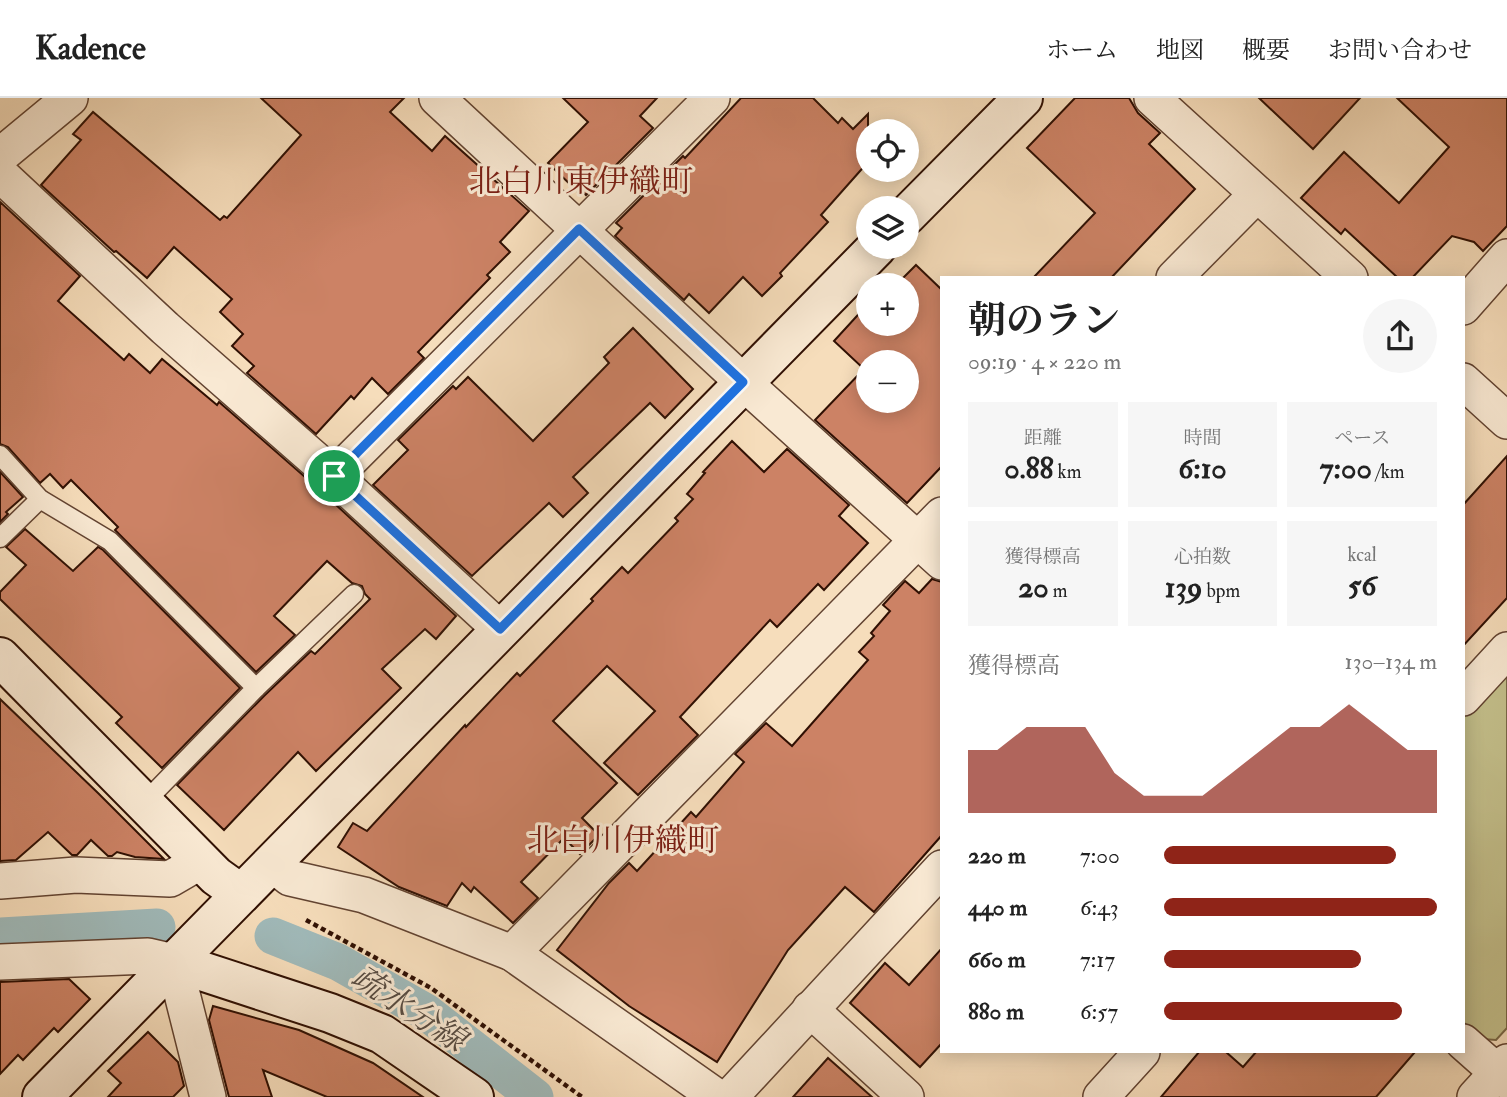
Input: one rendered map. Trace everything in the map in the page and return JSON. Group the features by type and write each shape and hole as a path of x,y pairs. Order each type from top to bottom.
{"street":[{"path":"0,156 71,98"},
{"path":"437,98 929,551"},
{"path":"334,476 712,98"},
{"path":"919,203 1023,98"},
{"path":"1152,98 1348,276"},
{"path":"0,174 165,328 334,476 500,629"},
{"path":"1176,276 1257,194"},
{"path":"1465,305 1507,257"},
{"path":"42,1097 865,259"},
{"path":"1465,383 1507,421"},
{"path":"512,953 929,551 940,521"},
{"path":"1465,696 1507,650"},
{"path":"0,657 216,876 241,894"},
{"path":"0,881 76,875 170,879 201,861"},
{"path":"271,863 290,878 365,895 512,953 717,1097"},
{"path":"730,1097 940,870"},
{"path":"0,962 148,956 173,962 330,1013 382,1034 474,1097"},
{"path":"173,962 208,1097"},
{"path":"810,1009 906,1097"},
{"path":"1465,1044 1497,1078"},
{"path":"1101,1097 1141,1053"}],"lane":[{"path":"0,455 40,499 110,541 256,688"},
{"path":"0,538 40,499"},
{"path":"144,803 256,688 354,594"}],"path":[{"path":"303,919 431,988 582,1097"}],"shaded area":[{"path":"1507,669 1507,1028 1496,1040 1482,1039 1465,1024 1465,715"}],"building":[{"path":"261,98 404,98 390,112 432,151 445,136 529,211 500,242 510,252 487,275 490,278 418,352 424,358 388,394 372,378 354,399 351,396 316,434 247,373 254,366 232,346 243,334 220,312 232,299 174,247 147,278 114,252 41,185 81,140 73,134 93,112 220,220 224,216 227,218 301,135"},
{"path":"563,98 657,98 640,116 653,128 586,195 582,191 579,193 548,163 588,122"},
{"path":"741,98 813,98 838,123 842,118 853,129 856,126 856,176 821,215 828,222 762,296 743,277 709,313 689,294 684,300 615,236 622,228 616,223 683,156 685,158"},
{"path":"1075,98 1129,98 1138,113 1160,133 1149,144 1195,189 1113,276 1035,276 1095,213 1027,148"},
{"path":"1259,98 1360,98 1313,149"},
{"path":"1397,98 1507,98 1507,226 1483,251 1474,242 1452,236 1414,276 1396,276 1345,229 1341,234 1301,198 1344,152 1399,203 1449,147"},
{"path":"0,202 80,276 58,301 124,360 129,354 150,373 162,359 217,405 219,402 321,491 456,616 436,639 425,629 382,669 401,688 316,771 298,752 224,830 177,785 264,696 311,651 315,654 370,599 362,586 352,583 327,561 274,616 295,635 256,672 115,530 118,527 71,480 63,488 50,474 40,483 8,447 0,444"},
{"path":"916,265 940,288 940,468 907,503 815,420 856,377 856,413 919,413 919,350 856,350 856,362 834,341 856,317 856,336 919,336 919,273 908,273"},
{"path":"633,328 693,389 665,418 650,403 573,477 588,493 563,517 549,503 472,576 373,485 408,450 398,440 453,386 456,389 468,377 533,441 609,363 604,357"},
{"path":"732,441 764,472 787,449 849,505 839,516 868,543 824,590 818,584 777,627 770,620 680,717 698,735 638,795 604,763 655,711 607,666 553,721 617,783 582,818 599,835 580,854 564,838 521,882 538,898 513,923 474,887 471,892 462,883 447,906 399,887 338,847 353,823 367,831 465,725 466,727 517,673 520,676 622,567 628,573 678,521 675,518 693,499 687,494"},
{"path":"1507,456 1507,598 1465,644 1465,503"},
{"path":"0,472 23,497 6,512 8,514 0,522"},
{"path":"25,529 73,571 98,547 103,550 240,688 162,768 116,723 122,717 0,599 0,592 26,565 6,547"},
{"path":"932,579 940,581 940,837 874,912 845,887 788,950 717,1062 629,1006 557,950 609,883 629,863 637,871 691,812 696,817 744,762 735,754 766,723 792,746 868,660 859,652 874,636 871,633 890,611 883,605 905,581 919,593"},
{"path":"0,699 164,859 135,857 117,852 108,856 91,840 77,855 72,855 48,832 16,860 0,861"},
{"path":"940,950 940,1045 920,1067 850,1003 885,963 909,985"},
{"path":"69,979 90,999 58,1032 54,1028 23,1060 18,1055 0,1074 0,982"},
{"path":"213,1006 299,1030 373,1063 423,1097 327,1097 263,1070 272,1097 229,1097 209,1020"},
{"path":"148,1032 178,1062 184,1086 173,1097 108,1097 121,1083 108,1071"},
{"path":"1198,1053 1227,1053 1243,1067 1255,1053 1414,1053 1376,1097 1161,1097"},
{"path":"828,1058 872,1097 793,1097"}],"waterway":[{"name":"疏水分線","path":"0,936 157,927"},
{"name":"疏水分線","path":"273,936 338,962 426,1012 535,1097"}],"district":[{"name":"北白川東伊織町","path":"581,181"},
{"name":"北白川伊織町","path":"623,840"}],"route":[{"path":"579,229 743,382 500,629 334,476 579,229"}]}
